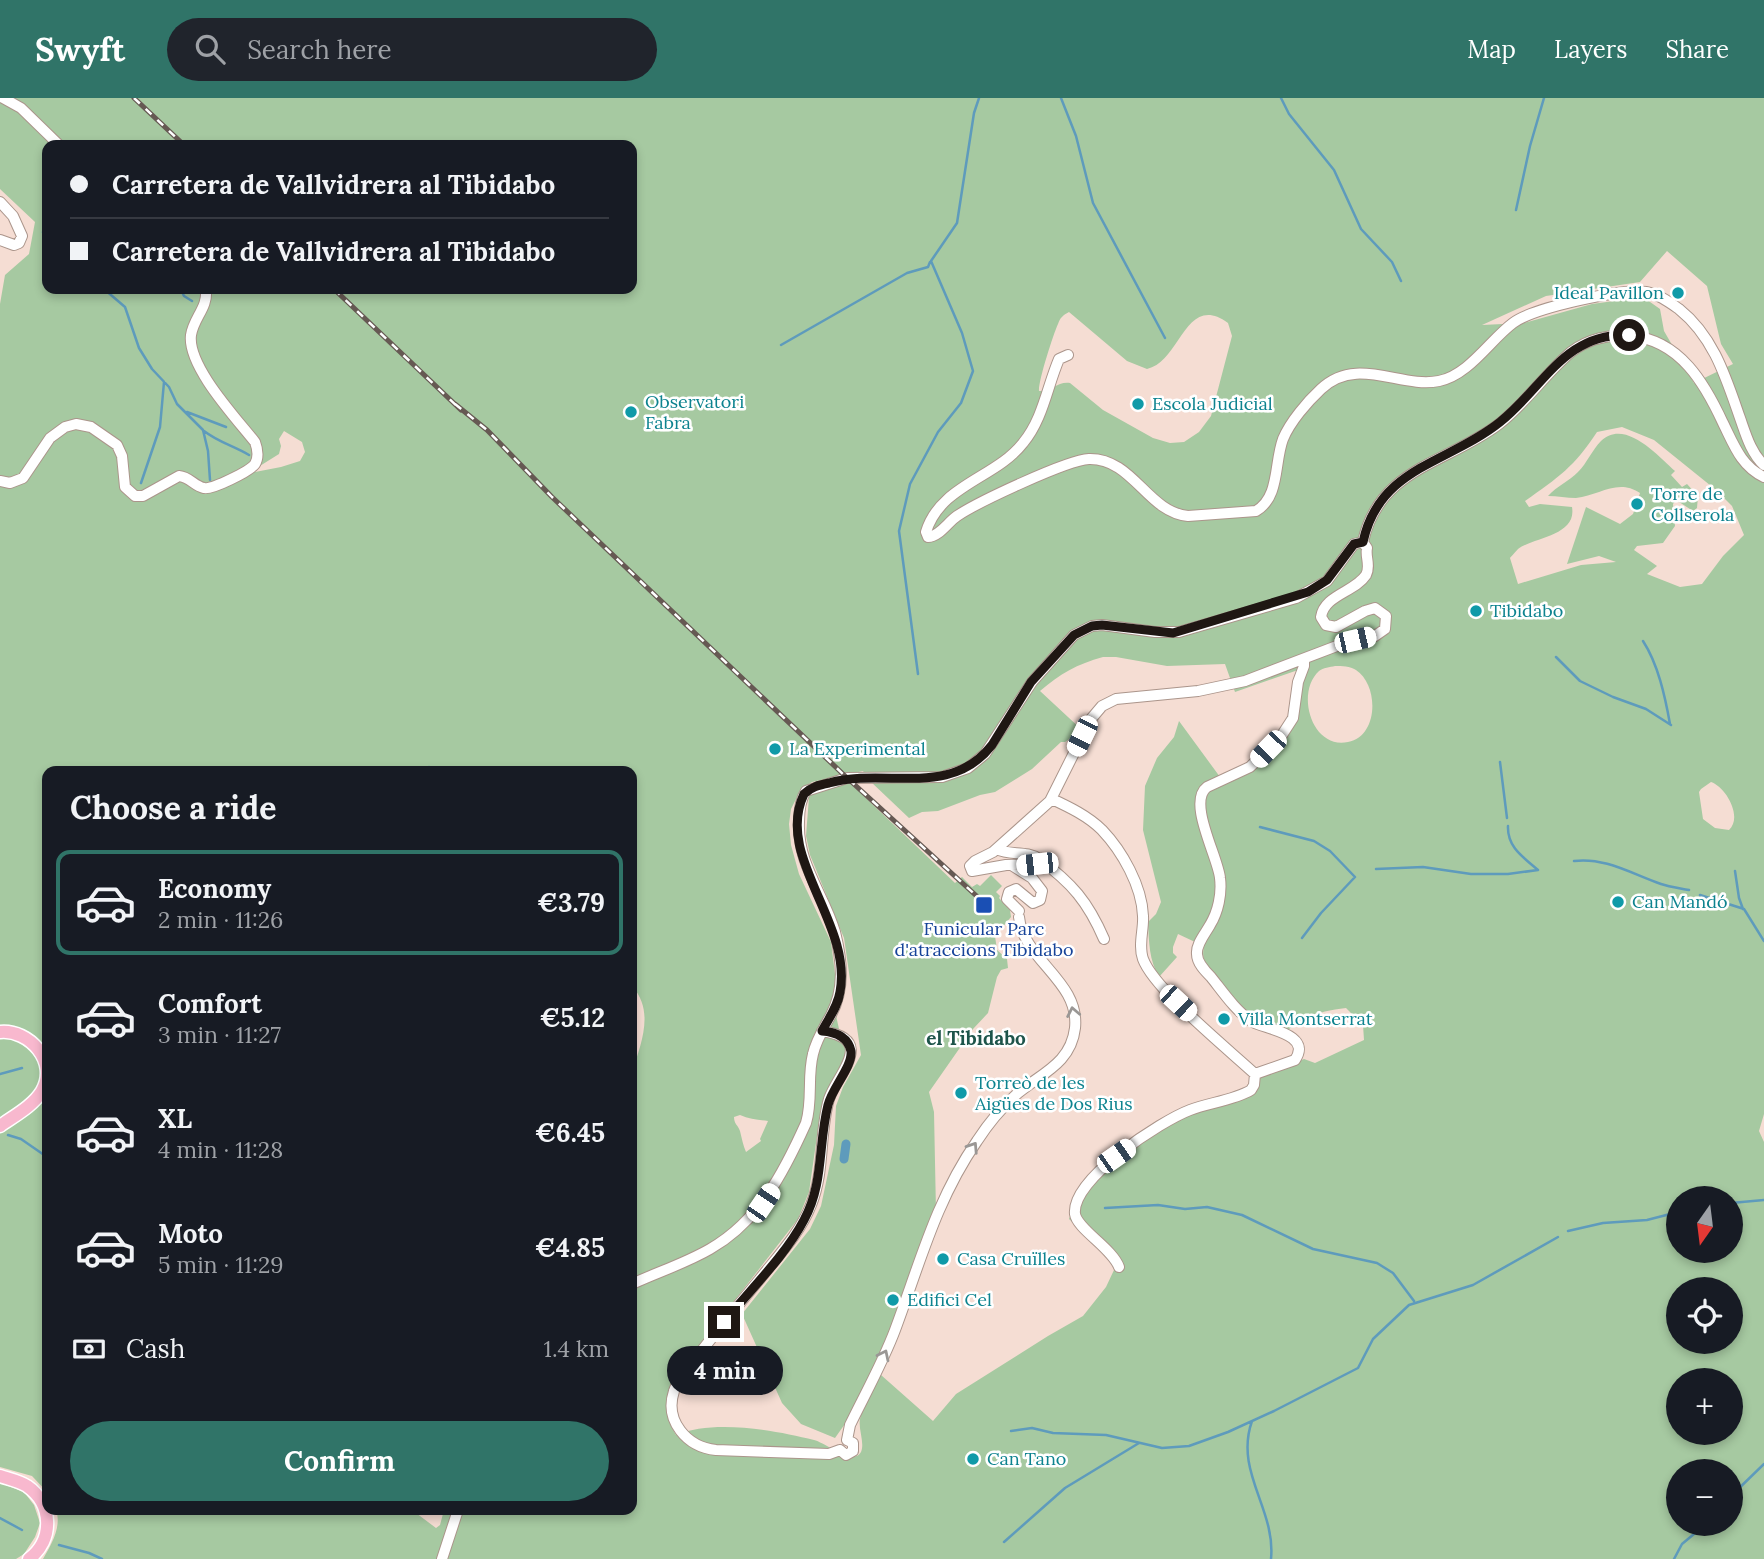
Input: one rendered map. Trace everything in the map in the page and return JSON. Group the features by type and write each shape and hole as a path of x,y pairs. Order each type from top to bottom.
{"main road":[{"path":"0,1030 13,1027 27,1032 42,1047"},
{"path":"0,1030 14,1032 35,1044 42,1057"},
{"path":"0,1126 37,1097 42,1088"},
{"path":"0,1132 37,1105 42,1098"},
{"path":"0,1473 23,1479 35,1486 42,1495"},
{"path":"0,1473 26,1485 42,1503"},
{"path":"29,1559 45,1538 47,1515"},
{"path":"37,1559 52,1534 50,1515"}],"street":[{"path":"4,98 21,108 53,140"},
{"path":"0,202 13,216 21,232 19,243 11,245 0,240"},
{"path":"1069,355 1062,356 1057,363 1040,412 1023,443 945,501 929,522 926,531 928,537 934,536 959,514 1053,470 1086,459 1100,460 1120,468 1161,506 1178,514 1188,516 1256,511 1271,495 1281,444 1288,429 1327,385 1360,374 1426,382 1444,380 1464,368 1519,319 1543,310 1623,292 1644,292 1658,296 1678,309 1696,326 1715,354 1752,450 1764,465"},
{"path":"0,481 10,483 23,478 50,438 65,427 76,424 92,427 117,445 122,456 125,487 135,496 144,496 179,476 187,477 208,488 254,465 258,450 255,442 205,377 193,356 192,332 206,303 206,294"},
{"path":"1040,859 1037,864 990,867 977,872 971,870 972,863 997,849 1052,799 1099,708 1121,698 1174,694 1245,681 1342,644 1379,634 1385,629 1386,616 1375,608 1336,627 1326,625 1321,613 1325,606 1366,575 1367,548 1363,542 1367,526 1377,508 1404,477 1499,424 1571,352 1584,344 1622,335 1643,338 1662,345 1683,360 1706,388 1745,464 1764,477"},
{"path":"637,1282 713,1247 751,1217 773,1188 806,1123 814,1049 839,999 841,971 834,932 809,876 800,847 799,811 806,791 830,782 853,778 942,777 958,773 985,754 1031,682 1074,635 1102,625 1173,633 1296,598 1327,580 1356,542 1363,542"},
{"path":"1353,549 1358,556 1365,554"},
{"path":"1255,1074 1295,1060 1299,1052 1298,1045 1284,1032 1259,1025 1247,1017 1198,961 1198,947 1214,918 1220,898 1221,881 1200,799 1202,791 1207,787 1250,767 1282,735 1293,718 1304,659"},
{"path":"1052,799 1085,816 1102,830 1126,863 1135,882 1144,914 1143,959 1162,988 1255,1074"},
{"path":"997,849 1002,852 1032,853 1064,877 1091,911 1104,939"},
{"path":"822,1031 841,1036 849,1046 851,1054 849,1064 837,1082 827,1106 818,1179 811,1205 793,1237 685,1372 674,1390 674,1419 680,1431 690,1441 702,1447 716,1450 829,1454 840,1450 840,1443 847,1440 850,1425 894,1334 939,1207 960,1167 978,1138 1011,1100 1053,1069 1072,1044 1075,1024 1072,1002 1024,934 1019,914 1007,899 1009,892 1016,889 1033,903 1040,900 1042,891 1032,878 1013,866"},
{"path":"1119,1267 1111,1254 1077,1220 1075,1210 1082,1191 1116,1156 1178,1115 1247,1093 1254,1085 1255,1074"},
{"path":"442,1559 456,1515"}],"green space":[{"path":"0,98 1764,98 1764,1114 1759,1131 1764,1142 1764,1559 43,1559 57,1529 57,1515 419,1515 436,1528 440,1525 443,1515 637,1515 637,1056 644,1017 643,1006 637,993 637,766 42,766 42,1487 32,1476 0,1467 0,304 5,275 29,254 35,222 0,189","holes":["1667,251 1707,286 1721,344 1733,364 1694,383 1664,331 1660,309 1643,297 1592,304 1524,323 1482,325 1546,296 1640,282","1069,312 1127,361 1147,369 1158,364 1192,322 1202,316 1214,316 1228,323 1232,336 1211,416 1199,432 1184,442 1170,443 1153,438 1103,410 1070,383 1039,391 1059,322","1622,427 1654,440 1716,490 1732,506 1744,535 1723,556 1702,584 1680,587 1647,574 1657,566 1634,550 1637,546 1663,543 1675,526 1673,504 1676,500 1693,511 1697,508 1698,496 1687,484 1682,487 1671,475 1675,471 1641,442 1630,436 1610,435 1601,441 1578,472 1548,496 1584,497 1616,487 1640,493 1633,514 1620,524 1586,507 1567,564 1599,556 1616,562 1581,565 1518,584 1510,558 1525,545 1561,530 1572,517 1572,507 1540,504 1529,507 1525,501 1573,463 1597,432","284,431 302,442 305,452 300,461 255,472 255,469 279,454 279,439","1103,657 1167,666 1225,664 1235,692 1298,670 1287,724 1246,765 1220,777 1179,721 1174,737 1157,758 1145,786 1143,830 1161,902 1156,914 1148,922 1150,951 1159,977 1177,957 1173,953 1173,947 1178,934 1204,943 1203,957 1219,984 1256,1018 1288,1030 1315,1014 1346,1008 1363,1025 1364,1040 1315,1063 1304,1059 1276,1072 1252,1078 1249,1086 1186,1108 1083,1184 1069,1219 1113,1260 1114,1270 1106,1287 1083,1316 956,1394 933,1421 881,1375 861,1413 862,1448 857,1456 846,1455 814,1440 762,1430 708,1428 676,1435 667,1409 672,1381 798,1219 809,1192 821,1108 827,1091 847,1058 847,1047 841,1038 833,1002 836,982 831,942 799,874 791,845 791,809 801,789 812,782 863,771 909,818 995,792 1032,769 1061,742 1082,730 1040,691 1077,666","1343,666 1356,670 1364,677 1372,698 1372,709 1366,730 1358,738 1348,742 1335,742 1325,737 1311,718 1308,692 1319,671","1711,782 1727,796 1734,818 1729,830 1715,828 1703,819 1699,792","740,1115 768,1121 761,1141 746,1152 734,1119"]},
{"path":"849,782 955,883 962,877 972,887 977,884 980,886 991,875 1002,886 996,892 1010,910 1011,917 995,936 997,950 1007,959 1008,968 1001,970 997,977 988,1013 973,1029 929,1092 934,1112 936,1212 901,1313 847,1421 835,1438 801,1424 782,1403 742,1314 810,1229 821,1206 834,1145 836,1106 861,1055 844,938 810,855 806,836 809,797 812,793"},
{"path":"0,1483 24,1492 34,1505 40,1523 24,1554 16,1559 0,1559"}],"waterway":[{"path":"918,674 899,531 910,484 938,432 961,403 973,371 962,333 931,261 957,223 974,113 979,98"},
{"path":"1061,98 1076,136 1093,203 1165,338"},
{"path":"1281,98 1289,114 1334,170 1361,229 1392,262 1401,281"},
{"path":"1516,210 1544,98"},
{"path":"781,345 907,273 928,267 930,262"},
{"path":"110,294 125,307 139,348 152,369 169,387 177,404 203,430 210,480"},
{"path":"183,294 192,301"},
{"path":"141,483 160,427 164,382"},
{"path":"187,412 226,427"},
{"path":"204,431 249,455"},
{"path":"1643,641 1657,670 1670,724"},
{"path":"1556,657 1580,681 1646,709 1671,725"},
{"path":"1500,762 1507,818"},
{"path":"1508,826 1513,846 1538,870"},
{"path":"1260,827 1314,841 1330,851 1355,877 1302,938"},
{"path":"1574,861 1608,864 1661,884 1689,890"},
{"path":"1376,869 1423,867 1471,874 1508,874 1538,870"},
{"path":"1735,871 1743,909"},
{"path":"1700,895 1744,909 1764,941"},
{"path":"0,1074 22,1068"},
{"path":"8,1135 21,1139 42,1154"},
{"path":"844,1159 846,1144"},
{"path":"1743,1202 1764,1200"},
{"path":"1105,1208 1158,1205 1185,1209 1207,1207 1242,1215 1313,1249 1377,1263 1393,1273 1414,1301"},
{"path":"1568,1231 1603,1223 1647,1220 1666,1215"},
{"path":"1011,1431 1032,1428 1053,1433 1106,1435 1162,1448 1189,1446 1274,1411 1358,1368 1373,1339 1409,1305 1473,1285 1558,1237"},
{"path":"1252,1421 1248,1457 1268,1524 1271,1559"},
{"path":"1004,1542 1065,1488 1139,1443"},
{"path":"1743,1484 1764,1464"},
{"path":"0,1518 22,1530"},
{"path":"1674,1559 1682,1544 1692,1536"},
{"path":"59,1545 102,1559"}],"railway":[{"path":"134,98 179,140"},
{"path":"339,294 461,410"},
{"path":"455,404 487,430 552,497 844,775 981,900"}],"place":[{"name":"Ideal Pavillon","path":"1678,293"},
{"name":"Escola Judicial","path":"1138,404"},
{"name":"Observatori Fabra","path":"631,412"},
{"name":"Torre de Collserola","path":"1637,504"},
{"name":"Tibidabo","path":"1476,611"},
{"name":"La Experimental","path":"775,749"},
{"name":"Can Mandó","path":"1618,902"},
{"name":"Funicular Parc d'atraccions Tibidabo","path":"984,905"},
{"name":"Villa Montserrat","path":"1224,1019"},
{"name":"Torreò de les Aigües de Dos Rius","path":"961,1093"},
{"name":"Casa Cruïlles","path":"943,1259"},
{"name":"Edifici Cel","path":"893,1300"},
{"name":"Can Tano","path":"973,1459"}],"district":[{"name":"el Tibidabo","path":"976,1038"}],"route":[{"path":"724,1322 793,1237 811,1205 816,1192 827,1106 831,1093 851,1059 849,1046 841,1036 822,1031 839,999 841,971 834,932 809,876 800,847 799,818 804,794 809,789 847,778 942,777 968,768 992,745 1031,682 1074,635 1092,626 1173,633 1296,598 1319,586 1334,573 1354,544 1363,542 1367,526 1377,508 1404,477 1499,424 1560,361 1577,348 1599,338 1629,335"}]}
